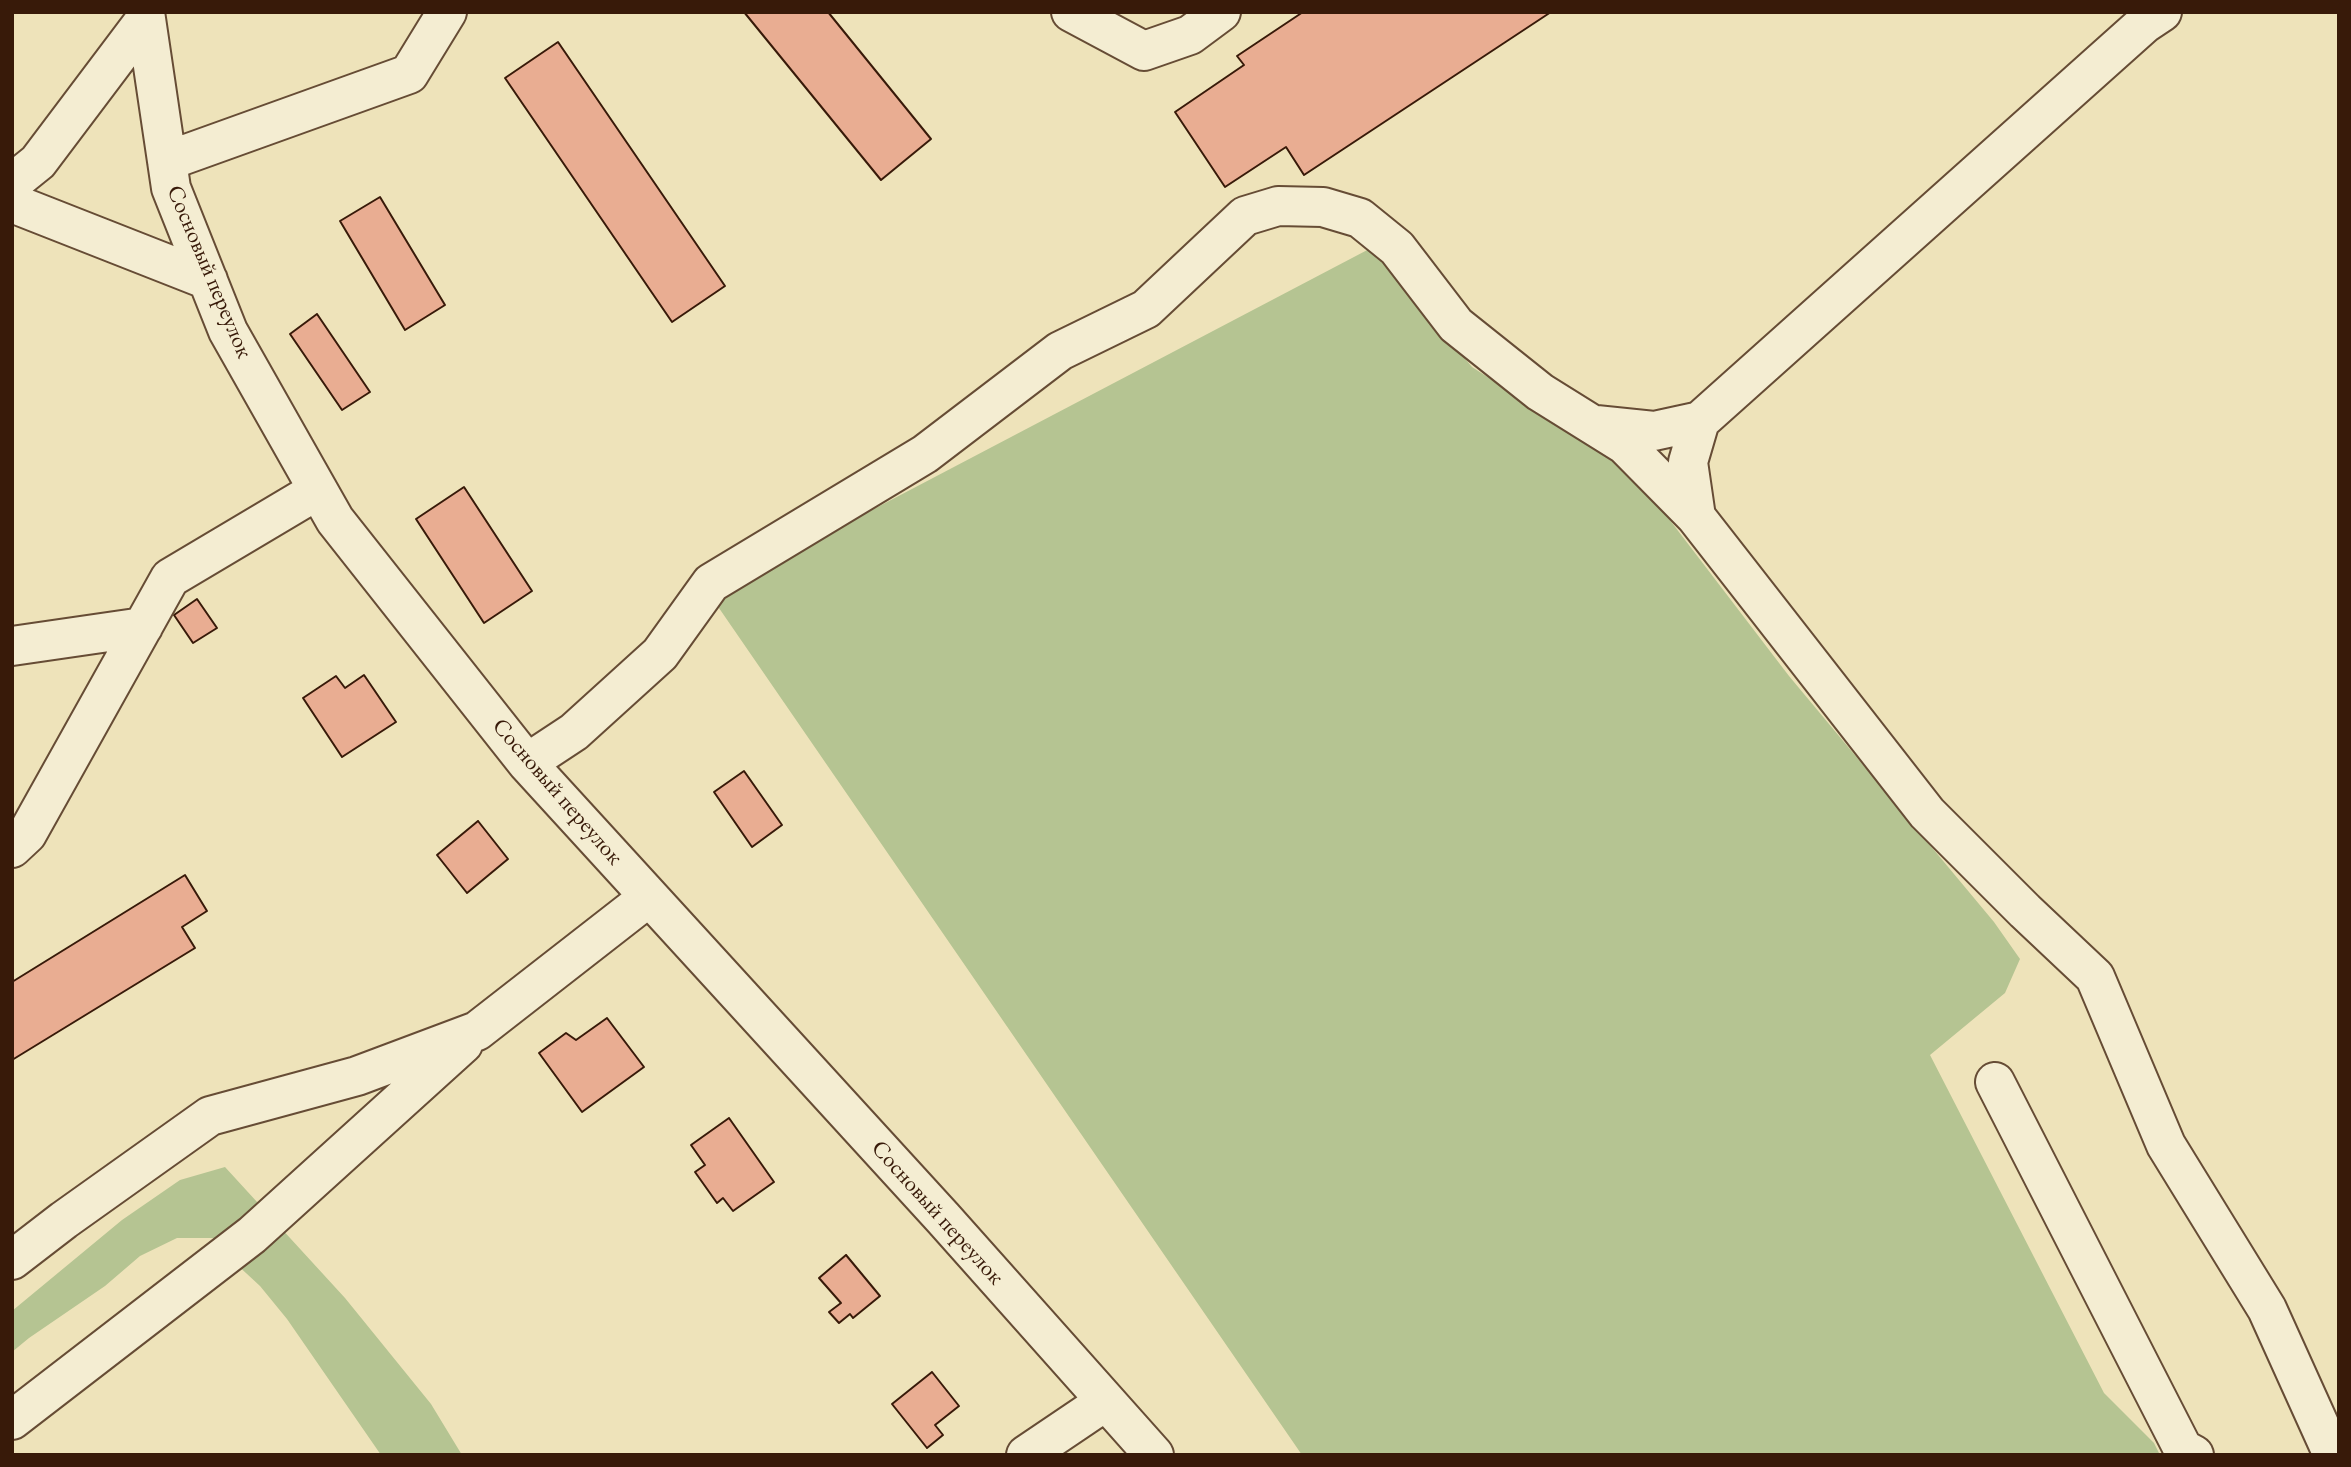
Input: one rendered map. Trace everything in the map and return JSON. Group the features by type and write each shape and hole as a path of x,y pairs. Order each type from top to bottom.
{"street":[{"path":"167,161 409,74 447,12"},
{"path":"1072,12 1144,51 1190,35 1222,12"},
{"path":"1594,425 1654,431 1700,421 2134,33 2162,12"},
{"path":"12,183 38,162 145,16"},
{"name":"Сосновый переулок","path":"145,16 171,188 228,331 335,520 527,763 943,1218 1154,1455"},
{"path":"12,203 208,280"},
{"path":"527,763 574,732 660,654 710,583 925,454 1060,351 1146,309 1245,216 1278,206 1323,208 1360,218 1397,248 1456,324 1540,393 1625,445 1696,517 1927,813 2095,976 2165,1145 2267,1309 2333,1455"},
{"path":"1696,517 1688,462 1700,421"},
{"path":"12,848 27,834 170,578 318,490"},
{"path":"12,646 143,627"},
{"path":"12,1420 252,1235 477,1031 649,897"},
{"path":"12,1260 210,1116 357,1076 477,1031"},
{"path":"1995,1082 2183,1449 2194,1455"},
{"path":"1026,1455 1106,1401"}],"green space":[{"path":"1373,247 1472,367 1582,438 1643,485 1789,676 1994,922 2020,959 2005,993 1930,1055 2104,1393 2154,1443 2160,1455 1302,1455 710,595"},
{"path":"225,1167 345,1298 431,1404 462,1455 381,1455 287,1319 260,1286 213,1238 177,1238 140,1256 105,1286 12,1352 12,1311 122,1220 180,1180"}],"building":[{"path":"744,12 828,12 931,139 881,180"},
{"path":"1303,12 1551,12 1304,175 1286,147 1225,187 1175,112 1244,65 1237,56"},
{"path":"558,42 725,286 672,322 505,78"},
{"path":"380,197 445,305 405,330 340,221"},
{"path":"317,314 370,392 342,410 290,334"},
{"path":"464,487 532,591 484,623 416,519"},
{"path":"197,599 217,628 193,643 174,615"},
{"path":"364,675 396,722 342,757 303,698 336,676 345,688"},
{"path":"744,771 782,825 752,847 714,792"},
{"path":"478,821 508,859 467,893 437,855"},
{"path":"185,875 207,911 182,927 195,948 12,1060 12,982"},
{"path":"607,1018 644,1067 582,1112 539,1053 566,1033 576,1040"},
{"path":"729,1118 774,1182 733,1211 723,1198 717,1203 695,1172 705,1165 691,1145"},
{"path":"846,1255 880,1296 853,1318 850,1314 839,1323 829,1312 841,1303 819,1278"},
{"path":"932,1372 959,1406 935,1425 943,1435 927,1448 892,1404"}]}
